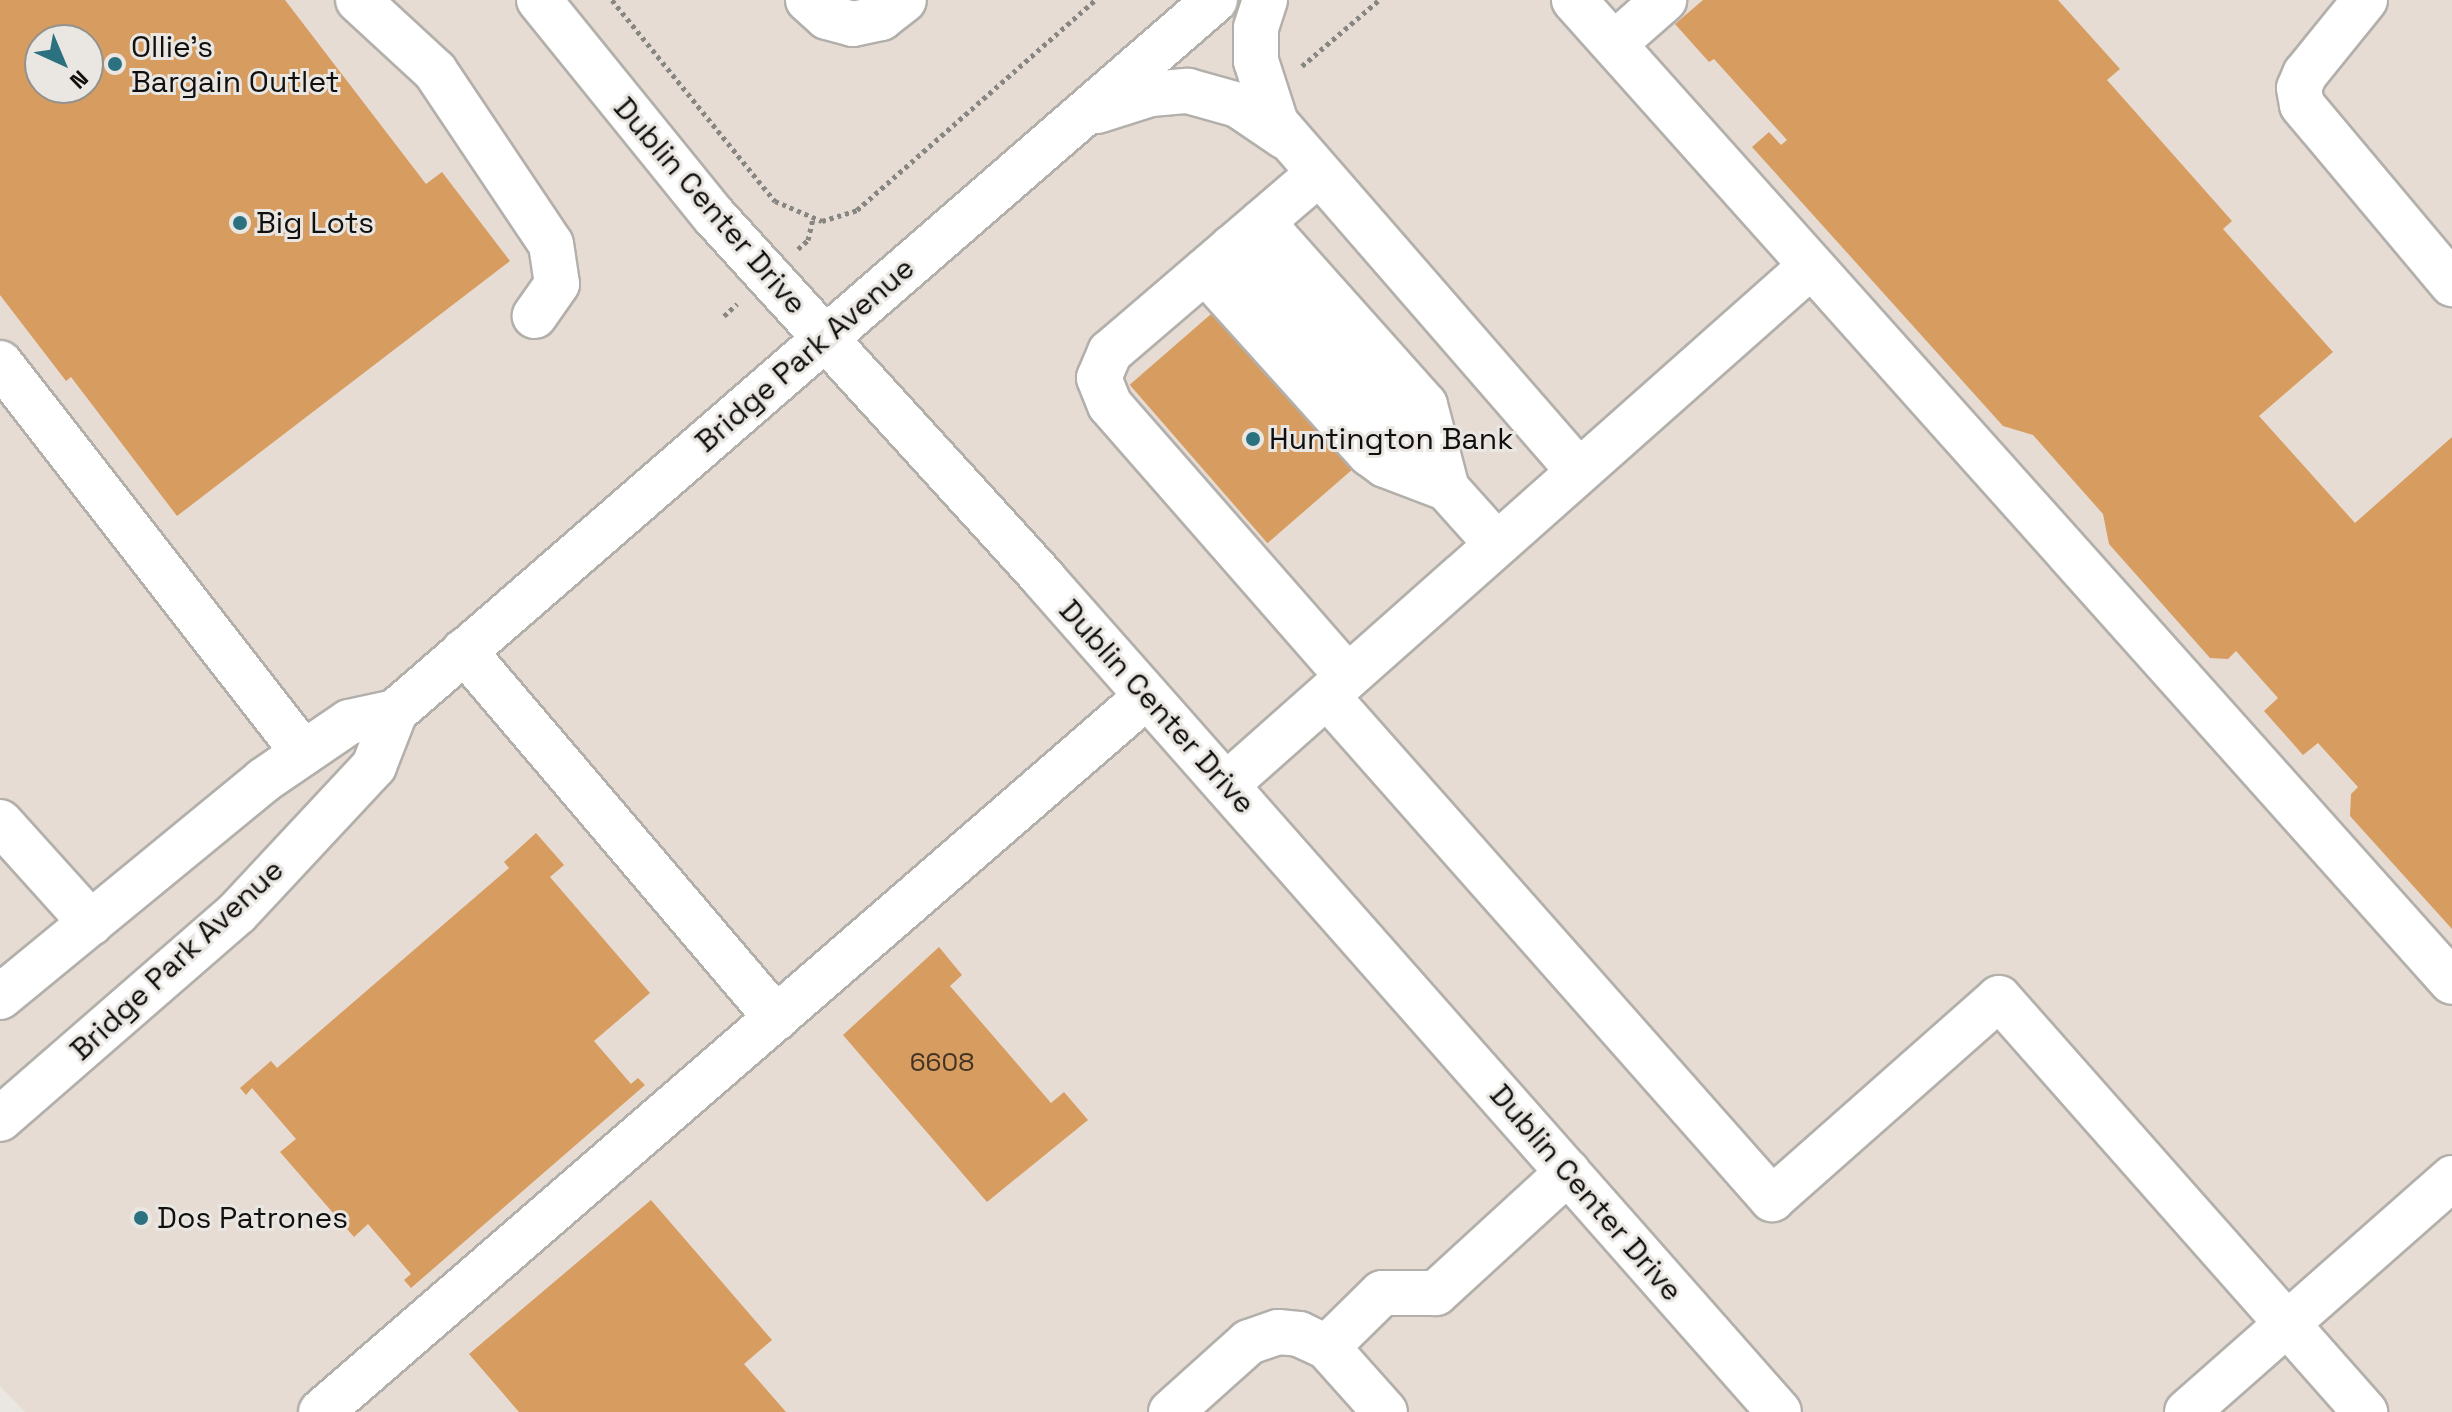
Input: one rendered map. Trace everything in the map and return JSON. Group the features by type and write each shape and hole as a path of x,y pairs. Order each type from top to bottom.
{"street":[{"path":"358,0 435,71 551,244 557,284 535,316"},
{"name":"Dublin Center Drive","path":"539,0 674,170 1147,696 1779,1412"},
{"path":"808,0 827,17 853,24 881,18 904,0"},
{"name":"Bridge Park Avenue","path":"0,1119 237,913 374,766 395,712 1215,0"},
{"path":"1265,0 1255,45 1261,86 1276,123 1305,160 1579,471"},
{"path":"1574,0 2452,982"},
{"path":"1614,44 1664,0"},
{"path":"2365,0 2308,68 2300,99 2307,115 2452,284"},
{"path":"1061,133 1116,103 1188,91 1238,105 1305,160"},
{"path":"1305,160 1233,247 1107,356 1099,373 1100,389 1338,686 1772,1199 1999,998 2365,1412"},
{"path":"1233,247 1374,458 1455,497"},
{"path":"1233,247 1413,421 1455,497 1497,544"},
{"path":"1226,785 1811,266"},
{"path":"0,363 304,753"},
{"path":"464,651 776,1018"},
{"path":"321,1412 1147,696"},
{"name":"Bridge Park Avenue","path":"0,997 304,753 349,722 395,712"},
{"path":"0,822 91,923"},
{"path":"1327,1347 1382,1293 1436,1293 1568,1172"},
{"path":"2187,1412 2452,1178"},
{"path":"1171,1412 1258,1338 1289,1332 1327,1347 1385,1412"}],"path":[{"path":"612,0 775,201 822,221 857,210 1095,0"},
{"path":"1261,86 1307,63 1379,0"}],"shaded area":[{"path":"0,0 2452,0 2452,1412 25,1412 0,1386"}],"building":[{"name":"Big Lots","path":"0,0 285,0 426,184 442,172 510,261 177,516 71,377 66,381 0,295"},
{"path":"1703,0 2058,0 2120,69 2107,80 2232,221 2223,229 2333,352 2259,416 2355,523 2452,437 2452,929 2350,816 2351,794 2358,787 2318,743 2303,755 2264,711 2278,698 2236,651 2228,659 2210,658 2109,544 2103,514 2033,435 2003,426 1752,147 1769,132 1781,145 1787,140 1714,59 1709,62 1675,24"},
{"name":"Huntington Bank","path":"1218,308 1356,466 1267,543 1130,385"},
{"path":"536,833 564,865 550,877 650,993 594,1041 631,1084 638,1078 645,1085 411,1288 404,1280 411,1274 368,1224 354,1237 280,1152 296,1139 252,1088 246,1095 240,1088 271,1061 277,1068 509,868 504,862"},
{"path":"939,947 962,975 950,986 1051,1103 1064,1092 1088,1120 987,1202 843,1035"},
{"path":"651,1200 772,1340 744,1364 786,1412 519,1412 469,1354"}],"place":[{"name":"Ollie's Bargain Outlet","path":"115,64"},
{"name":"Big Lots","path":"240,223"},
{"name":"Huntington Bank","path":"1253,439"},
{"name":"Dos Patrones","path":"141,1218"}]}
